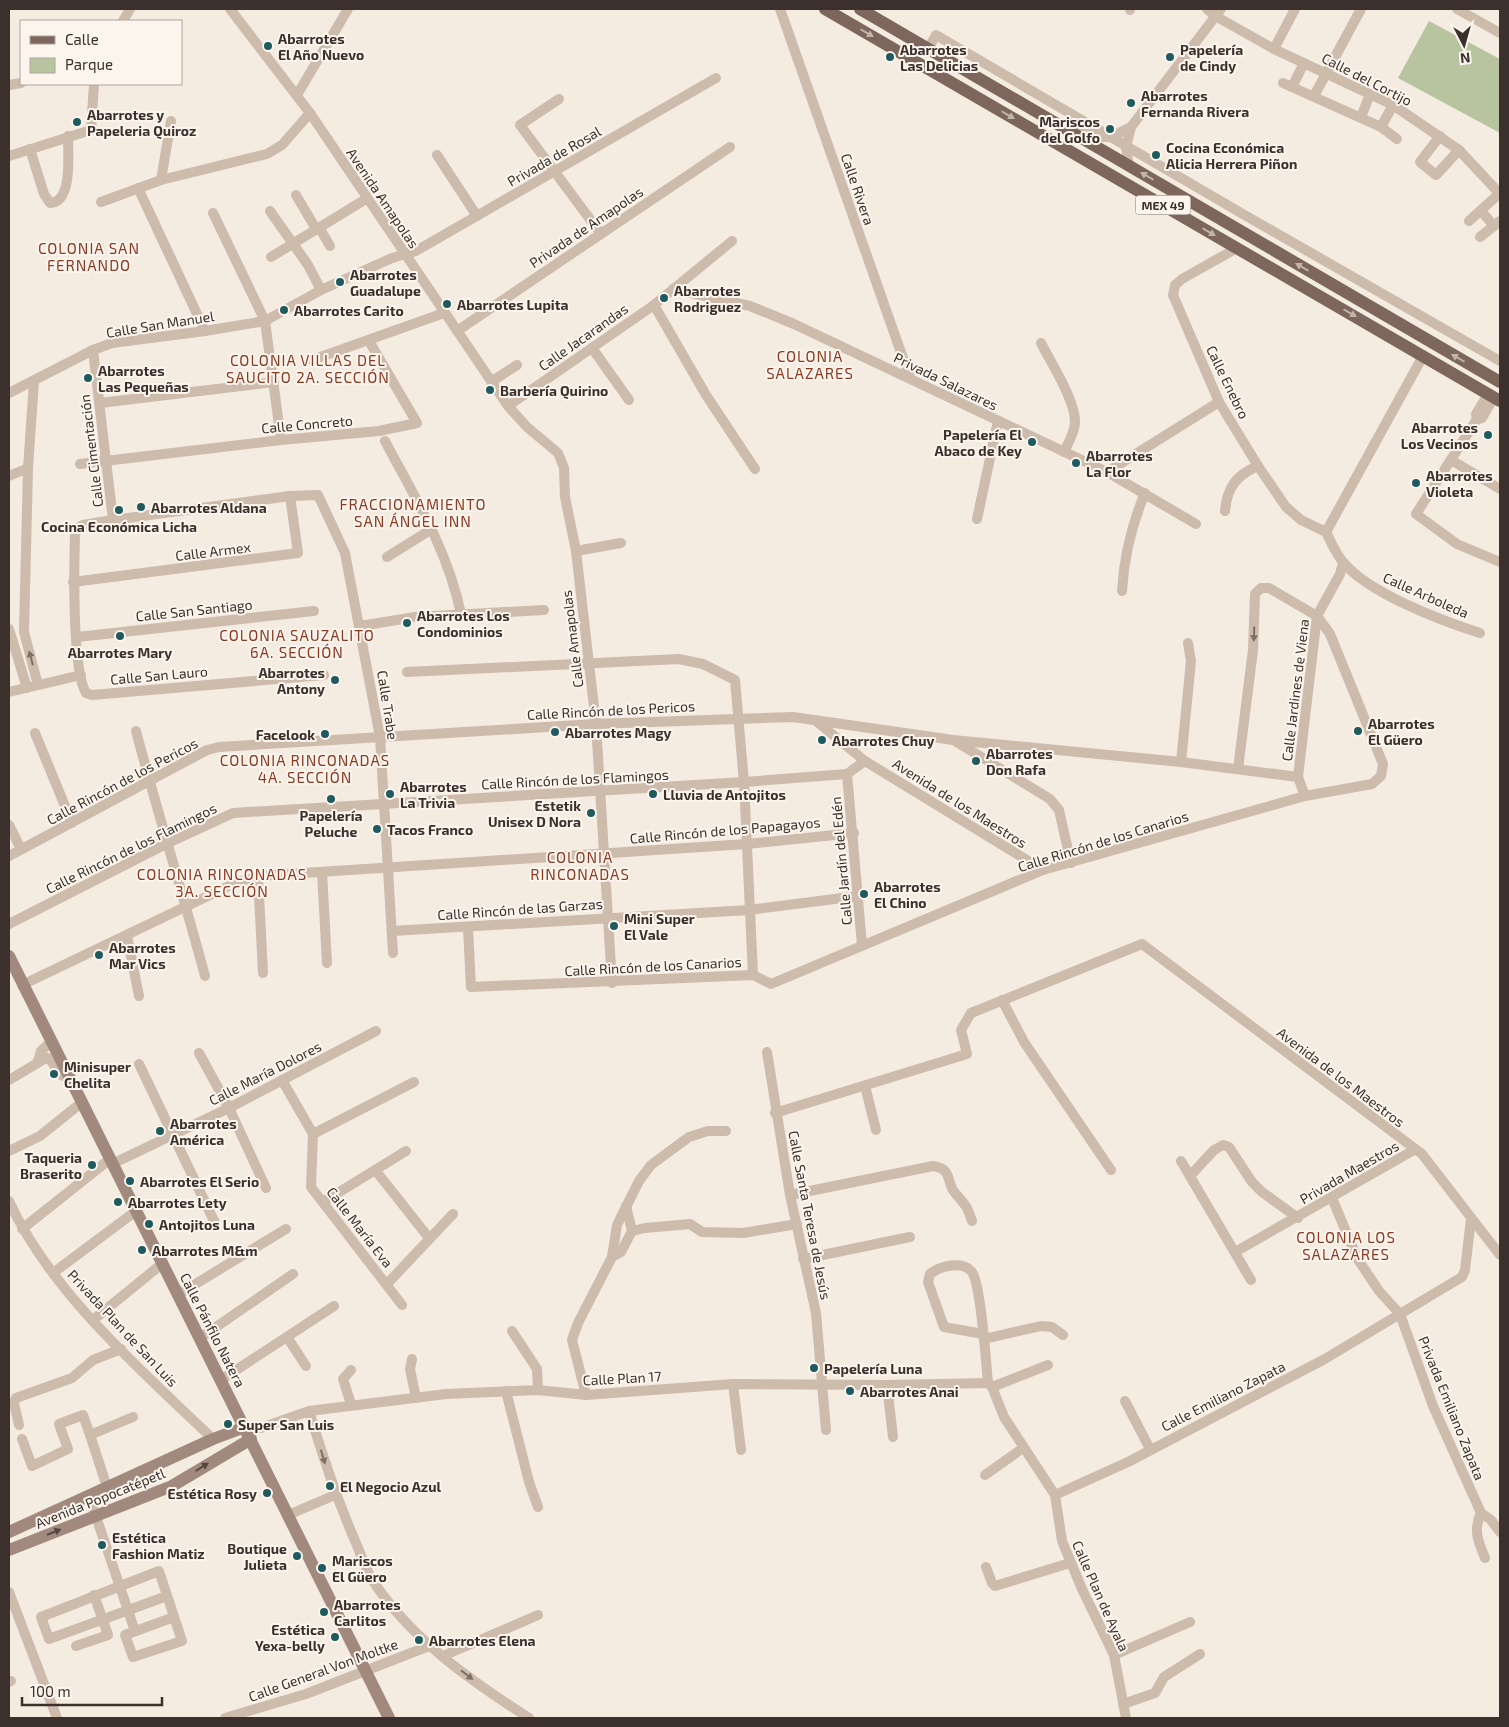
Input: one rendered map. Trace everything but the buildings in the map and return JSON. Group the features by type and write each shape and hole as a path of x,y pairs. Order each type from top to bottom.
{"main road":[{"name":"MEX 49","path":"825,9 1494,397"},
{"name":"MEX 49","path":"860,9 1500,382"},
{"path":"920,64 928,49"},
{"path":"1062,147 1071,132"},
{"name":"Calle Pánfilo Natera","path":"9,956 389,1718"},
{"name":"Avenida Popocatépetl","path":"9,1532 212,1439 226,1435 248,1433"},
{"name":"Avenida Popocatépetl","path":"9,1550 172,1486 232,1449 248,1433"},
{"path":"226,1435 232,1449"}],"street":[{"path":"124,20 130,9"},
{"path":"297,95 348,9"},
{"name":"Calle Rivera","path":"780,9 910,378"},
{"name":"Calle del Cortijo","path":"1207,9 1219,13 1274,49 1393,105 1459,150 1500,193"},
{"path":"1274,49 1295,9"},
{"path":"1314,96 1361,9"},
{"path":"1458,9 1500,33"},
{"name":"Avenida Amapolas","path":"234,11 310,113 366,199 508,406"},
{"path":"1129,166 1126,147 1131,127 1219,13"},
{"path":"928,49 936,35 1126,147 1500,361"},
{"path":"958,66 966,53"},
{"path":"1304,63 1288,85 1361,117 1381,127 1397,139"},
{"name":"Privada de Rosal","path":"321,290 416,251 716,78"},
{"path":"1009,95 1017,82"},
{"path":"9,156 91,130 94,85"},
{"path":"1361,117 1370,94"},
{"path":"559,99 520,125 600,234"},
{"path":"1381,127 1393,105"},
{"path":"101,202 161,180 267,154 282,145 310,113"},
{"path":"161,180 171,121"},
{"path":"1071,132 1086,133 1099,138 1110,137 1131,127"},
{"path":"30,149 44,194 50,203 55,203 60,201 66,192 68,136"},
{"path":"1440,136 1420,162 1436,175 1459,150"},
{"name":"Privada de Amapolas","path":"457,331 730,147"},
{"path":"437,155 477,216"},
{"path":"138,188 205,331"},
{"path":"1469,221 1500,193"},
{"path":"296,195 330,246"},
{"path":"271,257 366,199"},
{"path":"270,211 294,243 321,290"},
{"path":"1480,237 1497,223 1481,211"},
{"path":"213,213 265,320 281,440"},
{"path":"1240,231 1248,217"},
{"path":"1277,253 1285,238"},
{"name":"Calle Jacarandas","path":"508,406 654,305 732,241"},
{"name":"Calle Enebro","path":"1237,248 1182,279 1175,285 1173,294 1219,402 1258,466 1286,507 1300,520 1326,532"},
{"name":"Privada Salazares","path":"673,289 750,306 794,324 1107,472 1146,493 1196,524"},
{"name":"Calle San Manuel","path":"9,393 93,350 112,343 205,331 265,320 321,290"},
{"path":"654,305 706,395 755,469"},
{"path":"312,360 444,313"},
{"name":"Calle Concreto","path":"80,464 281,440 379,432 417,423 369,341"},
{"path":"1041,343 1072,408 1075,422 1064,452"},
{"path":"592,348 629,400"},
{"name":"Calle Cimentación","path":"93,350 113,520"},
{"path":"1326,532 1423,356"},
{"path":"491,382 517,365"},
{"path":"34,381 28,468 24,632 38,685"},
{"path":"100,403 274,382"},
{"path":"1494,397 1480,414 1416,514 1457,544 1500,562"},
{"path":"1107,472 1219,402"},
{"name":"Calle Amapolas","path":"508,406 527,427 558,453 564,468 565,497 576,551 596,724 612,983"},
{"path":"977,519 998,421"},
{"path":"385,441 440,543 456,590 461,614"},
{"path":"1451,460 1500,489"},
{"path":"1225,511 1226,499 1233,482 1245,471 1258,466"},
{"path":"9,476 28,468"},
{"path":"1122,591 1123,568 1133,522 1146,493"},
{"name":"Calle Trabe","path":"73,582 75,535 77,528 83,525 290,496 318,495 345,553 380,737 394,953"},
{"name":"Calle Armex","path":"73,582 298,553 290,496"},
{"path":"387,556 432,529"},
{"name":"Calle Arboleda","path":"1326,532 1343,563 1375,588 1452,624 1480,633"},
{"path":"576,551 620,543"},
{"name":"Calle Jardines de Viena","path":"1305,796 1298,777 1317,616 1340,574 1343,563"},
{"path":"9,692 80,675 73,582"},
{"path":"1238,769 1253,650 1255,594 1260,588 1269,588 1317,616"},
{"path":"360,626 416,617 544,610"},
{"name":"Calle San Santiago","path":"77,637 314,611"},
{"name":"Calle Rincón de los Canarios","path":"468,927 471,987 753,976 771,984 1042,870 1305,796 1372,784 1381,776 1383,764 1330,634 1317,616"},
{"path":"24,632 11,632 27,688"},
{"path":"1181,762 1191,661 1188,643"},
{"path":"407,672 679,659 703,664 735,680 740,718 744,782 753,976"},
{"name":"Calle San Lauro","path":"80,675 86,693 92,695 324,674"},
{"name":"Calle Rincón de los Pericos","path":"9,856 207,750 219,747 380,737 596,724 794,717 953,740 1181,762 1298,777"},
{"name":"Avenida de los Maestros","path":"816,721 865,761 1042,870"},
{"path":"136,731 166,844 186,906 205,976"},
{"path":"35,732 72,823"},
{"path":"953,740 1050,799 1059,810 1070,863"},
{"path":"848,774 865,761"},
{"name":"Calle Rincón de los Flamingos","path":"9,924 166,844 234,813 848,774"},
{"name":"Calle Jardín del Edén","path":"848,774 862,946"},
{"path":"9,825 21,849"},
{"name":"Calle Rincón de los Papagayos","path":"22,985 235,883 258,876 747,844 854,833"},
{"path":"322,872 327,963"},
{"path":"258,876 263,973"},
{"name":"Calle Rincón de las Garzas","path":"392,931 750,910 858,896"},
{"path":"127,936 139,996"},
{"name":"Avenida de los Maestros","path":"1002,1000 1142,944 1414,1150 1422,1154 1500,1256"},
{"path":"775,1113 967,1054 961,1030 964,1021 971,1013 1002,1000 1024,1042 1111,1170"},
{"name":"Calle María Dolores","path":"22,1229 111,1162 229,1108 376,1031"},
{"path":"38,1061 41,1051 52,1045"},
{"name":"Calle Santa Teresa de Jesús","path":"766,1052 790,1194 816,1313 826,1430"},
{"path":"199,1053 229,1108 266,1188"},
{"path":"9,1080 38,1061 49,1058 61,1075 69,1078"},
{"path":"139,1064 215,1223"},
{"path":"282,1080 313,1134 414,1082"},
{"path":"866,1086 876,1130"},
{"path":"9,1150 40,1136 81,1103"},
{"path":"586,1395 572,1340 578,1323 612,1257 617,1225 639,1181 651,1165 689,1136 708,1131 726,1131"},
{"name":"Calle María Eva","path":"313,1134 311,1187 388,1284 402,1305"},
{"path":"1190,1176 1214,1150 1224,1145 1229,1147 1252,1182 1262,1192 1298,1218"},
{"name":"Privada Maestros","path":"1235,1252 1298,1218 1414,1150"},
{"path":"323,1202 406,1152"},
{"path":"1181,1161 1251,1280"},
{"path":"790,1194 933,1166 940,1167 947,1172 955,1194 966,1203 972,1221"},
{"path":"376,1171 429,1238"},
{"path":"1332,1198 1357,1258 1379,1291 1400,1314"},
{"name":"Privada Plan de San Luis","path":"9,1201 22,1229 53,1273 93,1320 212,1439"},
{"path":"612,1257 621,1252 632,1231 626,1206"},
{"path":"53,1273 136,1211"},
{"path":"388,1284 453,1214"},
{"name":"Calle Emiliano Zapata","path":"1055,1495 1128,1462 1323,1360 1462,1277 1465,1270 1471,1219"},
{"path":"632,1231 690,1224 702,1232 743,1233 797,1224"},
{"path":"178,1294 286,1229"},
{"path":"803,1259 910,1237"},
{"path":"93,1320 163,1263"},
{"name":"Calle Plan de Ayala","path":"984,1336 944,1327 928,1282 930,1274 939,1267 960,1266 971,1270 976,1280 984,1336 990,1385 1004,1418 1055,1495 1057,1520 1070,1563 1114,1655 1126,1718"},
{"path":"200,1338 294,1274"},
{"path":"222,1380 334,1306"},
{"name":"Privada Emiliano Zapata","path":"1400,1314 1433,1406 1481,1513"},
{"path":"984,1336 1041,1326 1052,1327 1063,1335"},
{"path":"512,1330 537,1369 538,1390"},
{"path":"287,1337 306,1366"},
{"path":"19,1425 14,1402 16,1398 72,1378 93,1360 121,1349"},
{"path":"412,1360 410,1369 416,1398"},
{"path":"990,1385 1048,1365"},
{"path":"351,1370 343,1379 351,1404"},
{"path":"733,1384 741,1450"},
{"name":"Calle Plan 17","path":"248,1433 309,1411 351,1404 446,1394 538,1390 586,1395 733,1384 990,1385"},
{"path":"887,1385 893,1436"},
{"path":"506,1391 528,1482 538,1508"},
{"path":"1125,1401 1150,1449"},
{"path":"309,1411 335,1495 372,1581 429,1646 491,1694 529,1718"},
{"path":"22,1439 32,1466 68,1449 59,1424 83,1415 107,1487"},
{"path":"90,1436 133,1417"},
{"path":"985,1475 1023,1448"},
{"path":"288,1515 335,1495"},
{"path":"89,1496 135,1631"},
{"path":"1485,1558 1476,1534 1476,1522 1481,1513 1491,1520 1500,1532"},
{"path":"986,1567 995,1586 1070,1563"},
{"path":"167,1596 49,1639 41,1617 159,1570 182,1641 133,1657 124,1635 174,1617"},
{"path":"9,1592 14,1619 58,1718"},
{"path":"76,1646 108,1635 94,1596"},
{"path":"443,1656 538,1615"},
{"path":"1114,1655 1190,1622"},
{"name":"Calle General Von Moltke","path":"225,1718 262,1709 367,1671 429,1646"},
{"path":"1124,1704 1156,1693 1164,1676 1200,1654"}],"green space":[{"path":"1429,21 1500,59 1500,133 1398,78"}],"place":[{"name":"Abarrotes El Año Nuevo","path":"268,46"},
{"name":"Abarrotes Las Delicias","path":"890,57"},
{"name":"Papelería de Cindy","path":"1170,57"},
{"name":"Abarrotes Fernanda Rivera","path":"1131,103"},
{"name":"Abarrotes y Papeleria Quiroz","path":"77,122"},
{"name":"Mariscos del Golfo","path":"1110,129"},
{"name":"Cocina Económica Alicia Herrera Piñon","path":"1156,155"},
{"name":"Abarrotes Guadalupe","path":"340,282"},
{"name":"Abarrotes Rodriguez","path":"664,298"},
{"name":"Abarrotes Lupita","path":"447,304"},
{"name":"Abarrotes Carito","path":"284,310"},
{"name":"Abarrotes Las Pequeñas","path":"88,378"},
{"name":"Barbería Quirino","path":"490,390"},
{"name":"Abarrotes Los Vecinos","path":"1488,435"},
{"name":"Papelería El Abaco de Key","path":"1032,442"},
{"name":"Abarrotes La Flor","path":"1076,463"},
{"name":"Abarrotes Violeta","path":"1416,483"},
{"name":"Abarrotes Aldana","path":"141,507"},
{"name":"Cocina Económica Licha","path":"119,510"},
{"name":"Abarrotes Los Condominios","path":"407,623"},
{"name":"Abarrotes Mary","path":"120,636"},
{"name":"Abarrotes Antony","path":"335,680"},
{"name":"Abarrotes El Güero","path":"1358,731"},
{"name":"Abarrotes Magy","path":"555,732"},
{"name":"Facelook","path":"325,734"},
{"name":"Abarrotes Chuy","path":"822,740"},
{"name":"Abarrotes Don Rafa","path":"976,761"},
{"name":"Abarrotes La Trivia","path":"390,794"},
{"name":"Lluvia de Antojitos","path":"653,794"},
{"name":"Papelería Peluche","path":"331,799"},
{"name":"Estetik Unisex D Nora","path":"591,813"},
{"name":"Tacos Franco","path":"377,829"},
{"name":"Abarrotes El Chino","path":"864,894"},
{"name":"Mini Super El Vale","path":"614,926"},
{"name":"Abarrotes Mar Vics","path":"99,955"},
{"name":"Minisuper Chelita","path":"54,1074"},
{"name":"Abarrotes América","path":"160,1131"},
{"name":"Taqueria Braserito","path":"92,1165"},
{"name":"Abarrotes El Serio","path":"130,1181"},
{"name":"Abarrotes Lety","path":"118,1202"},
{"name":"Antojitos Luna","path":"149,1224"},
{"name":"Abarrotes M&m","path":"142,1250"},
{"name":"Papelería Luna","path":"814,1368"},
{"name":"Abarrotes Anai","path":"850,1391"},
{"name":"Super San Luis","path":"228,1424"},
{"name":"El Negocio Azul","path":"330,1486"},
{"name":"Estética Rosy","path":"267,1493"},
{"name":"Estética Fashion Matiz","path":"102,1545"},
{"name":"Boutique Julieta","path":"297,1556"},
{"name":"Mariscos El Güero","path":"322,1568"},
{"name":"Abarrotes Carlitos","path":"324,1612"},
{"name":"Estética Yexa-belly","path":"335,1637"},
{"name":"Abarrotes Elena","path":"419,1640"}],"district":[{"name":"COLONIA SAN FERNANDO","path":"89,256"},
{"name":"COLONIA SALAZARES","path":"810,364"},
{"name":"COLONIA VILLAS DEL SAUCITO 2A. SECCIÓN","path":"308,368"},
{"name":"FRACCIONAMIENTO SAN ÁNGEL INN","path":"413,512"},
{"name":"COLONIA SAUZALITO 6A. SECCIÓN","path":"297,644"},
{"name":"COLONIA RINCONADAS 4A. SECCIÓN","path":"305,768"},
{"name":"COLONIA RINCONADAS","path":"580,866"},
{"name":"COLONIA RINCONADAS 3A. SECCIÓN","path":"222,882"},
{"name":"COLONIA LOS SALAZARES","path":"1346,1246"}]}
